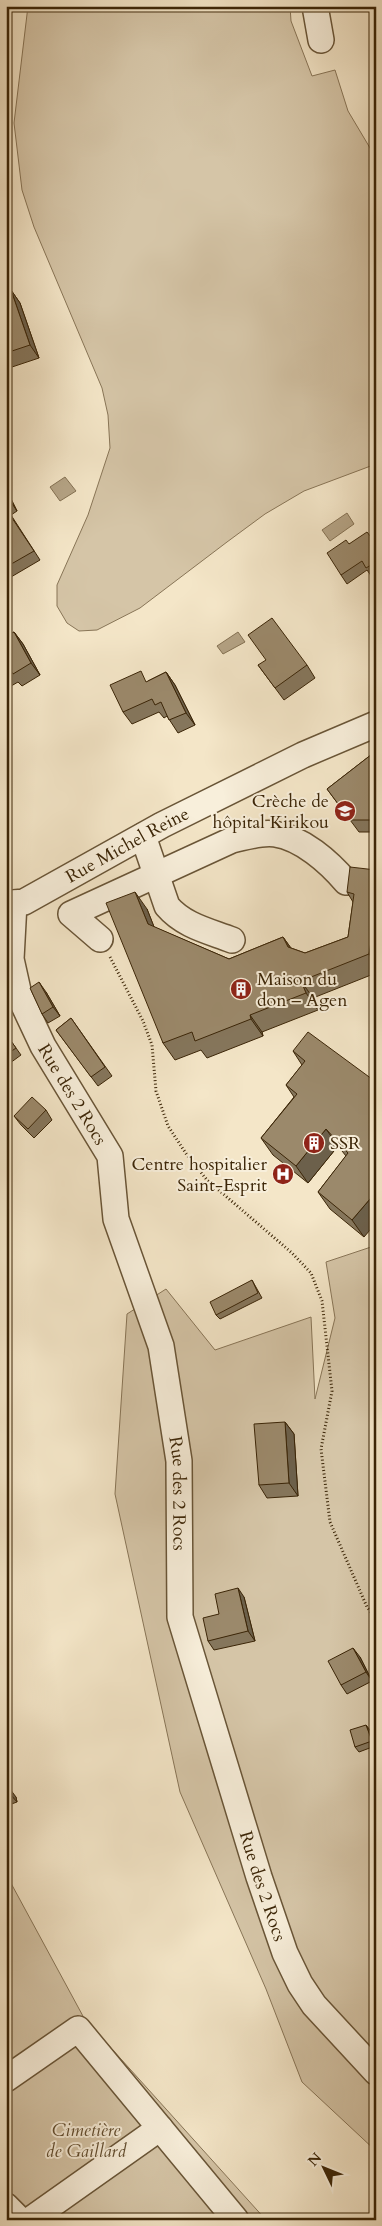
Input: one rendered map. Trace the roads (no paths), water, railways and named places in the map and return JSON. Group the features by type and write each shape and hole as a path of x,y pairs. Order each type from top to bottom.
{"street":[{"path":"315,6 321,40"},
{"name":"Rue Michel Reine","path":"10,900 24,902 143,836 303,755 376,724"},
{"path":"100,939 71,914 232,840 257,834 275,834 294,840 309,848 346,882"},
{"path":"143,836 167,906 187,924 232,940"},
{"name":"Rue des 2 Rocs","path":"10,900 11,959 20,995 43,1046 110,1156 113,1164 116,1219 161,1346 179,1460 180,1617 259,1878 285,1953 300,1984 314,2005 376,2072"},
{"path":"6,2079 78,2029 236,2220"},
{"path":"30,2220 160,2128"},
{"path":"6,2206 20,2220"}],"place":[{"name":"Crèche de hôpital Kirikou","path":"345,811"},
{"name":"Maison du don – Agen","path":"241,989"},
{"name":"SSR","path":"314,1143"},
{"name":"Centre hospitalier Saint-Esprit","path":"283,1174"}],"park label":[{"name":"Cimetière de Gaillard","path":"86,2140"}]}
